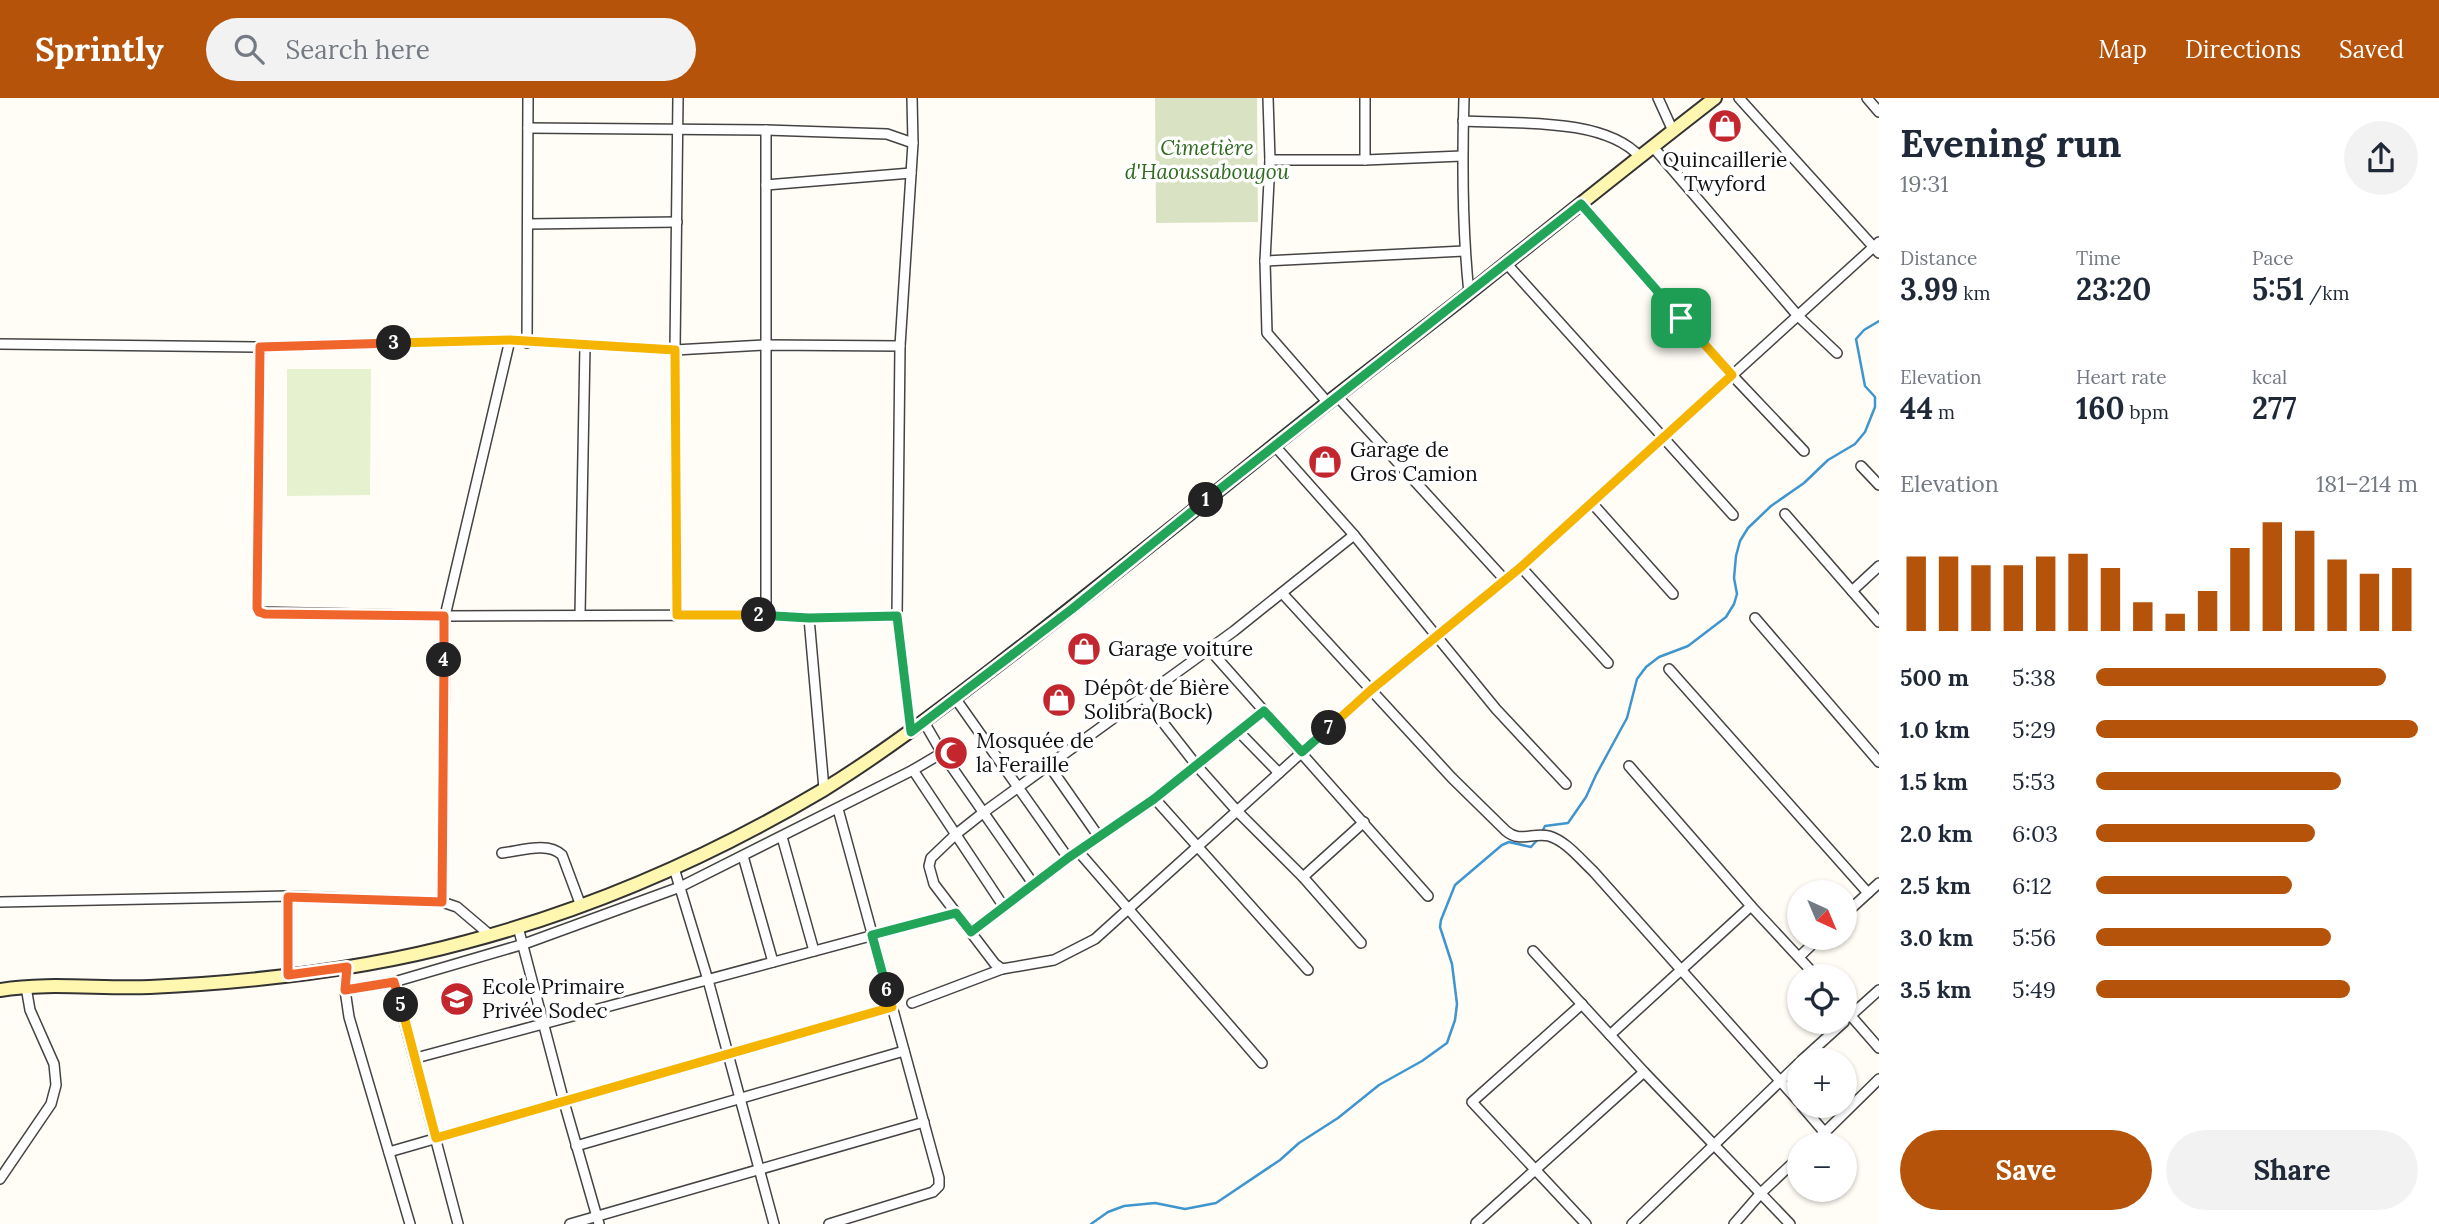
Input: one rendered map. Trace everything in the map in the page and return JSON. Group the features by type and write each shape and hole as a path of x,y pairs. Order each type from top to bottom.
{"street":[{"path":"527,343 528,98"},
{"path":"677,615 675,350 678,98"},
{"path":"911,732 897,616 900,346 913,143 912,98"},
{"path":"1268,98 1270,160 1265,261 1267,333 1505,580"},
{"path":"1365,98 1365,160"},
{"path":"1464,98 1464,251 1469,293"},
{"path":"1658,98 1673,131"},
{"path":"912,1003 1002,969 1054,960 1095,939 1371,690 1521,567 1877,247 1739,98"},
{"path":"1867,98 1879,112"},
{"path":"0,990 23,987 185,985 288,975 420,954 519,927 581,906 674,868 739,837 824,789 911,732 1072,609 1275,444 1711,100"},
{"path":"1463,121 1590,129 1620,140 1640,157"},
{"path":"528,128 887,134 913,143"},
{"path":"766,130 766,615"},
{"path":"1653,147 1798,316 1836,352"},
{"path":"1270,160 1462,156"},
{"path":"766,185 911,173"},
{"path":"1581,204 1804,452"},
{"path":"528,223 677,222"},
{"path":"1265,261 1464,251"},
{"path":"1506,263 1732,515"},
{"path":"0,344 260,347 510,340 675,350 766,345 900,346"},
{"path":"442,902 444,616 510,340"},
{"path":"580,615 585,346"},
{"path":"260,347 259,612 444,616 897,616"},
{"path":"1275,444 1438,635 1496,709 1566,785"},
{"path":"1861,466 1879,485"},
{"path":"1592,503 1673,594"},
{"path":"1785,514 1879,622"},
{"path":"1002,969 995,964 934,884 929,866 931,858 984,812 1209,649 1354,535"},
{"path":"1852,591 1879,566"},
{"path":"1521,567 1608,663"},
{"path":"1282,593 1452,778 1512,836 1520,838 1545,835 1559,839 1593,871 1787,1088"},
{"path":"809,618 824,789"},
{"path":"1755,618 1879,762"},
{"path":"1209,649 1428,896"},
{"path":"1669,669 1868,893"},
{"path":"1143,697 1237,811 1303,877 1361,943"},
{"path":"955,698 1068,858"},
{"path":"971,932 1068,858 1154,799 1264,711"},
{"path":"924,722 942,753 1034,885"},
{"path":"1239,732 1279,774"},
{"path":"345,990 394,982 524,944 680,887 838,809 942,753"},
{"path":"1048,764 1098,837"},
{"path":"1629,766 1805,964"},
{"path":"913,770 1004,907"},
{"path":"1154,799 1308,970"},
{"path":"829,1224 933,1192 939,1186 838,809"},
{"path":"1303,877 1364,822"},
{"path":"782,837 814,951"},
{"path":"502,853 549,847 556,849 562,855 581,906"},
{"path":"1078,851 1262,1063"},
{"path":"743,856 773,962"},
{"path":"674,868 708,980 774,1224"},
{"path":"1857,903 1879,883"},
{"path":"288,897 288,975"},
{"path":"0,902 288,897 442,902 464,912 490,935"},
{"path":"1610,1035 1751,906"},
{"path":"416,1058 956,913"},
{"path":"519,927 542,1024 598,1220"},
{"path":"1799,957 1806,950"},
{"path":"1533,951 1644,1072 1790,1224"},
{"path":"347,967 345,990 349,1017 410,1224"},
{"path":"0,981 23,987"},
{"path":"394,982 458,1224"},
{"path":"0,1179 51,1104 56,1085 54,1064 23,987"},
{"path":"1857,1008 1879,990"},
{"path":"1582,1004 1472,1102 1586,1224"},
{"path":"388,1152 892,1007"},
{"path":"1857,1027 1879,1048"},
{"path":"1814,1048 1829,1034"},
{"path":"576,1146 904,1051"},
{"path":"1476,1223 1644,1072"},
{"path":"1632,1224 1787,1074"},
{"path":"1826,1132 1879,1079"},
{"path":"1813,1118 1824,1132"},
{"path":"570,1224 598,1220 924,1122"},
{"path":"1734,1224 1787,1168"}],"green space":[{"name":"Cimetière d'Haoussabougou","path":"1155,98 1257,98 1258,222 1156,223"},
{"path":"287,369 371,369 370,495 287,496"}],"waterway":[{"path":"1542,832 1545,826 1568,823 1586,797 1627,718 1637,679 1646,667 1659,657 1688,646 1726,617 1737,594 1734,578 1736,556 1740,541 1748,528 1828,460 1855,444 1865,432 1875,407 1875,397 1865,386 1856,339 1864,330 1879,321"},
{"path":"1091,1224 1108,1212 1124,1206 1155,1203 1185,1209 1216,1203 1280,1160 1379,1085 1422,1061 1447,1043 1457,1004 1452,964 1440,927 1455,885 1502,845 1509,842 1531,847 1539,838"}],"place":[{"name":"Quincaillerie Twyford","path":"1725,126"},
{"name":"Garage de Gros Camion","path":"1325,462"},
{"name":"Garage voiture","path":"1084,649"},
{"name":"Dépôt de Bière Solibra(Bock)","path":"1059,700"},
{"name":"Mosquée de la Feraille","path":"951,753"},
{"name":"Ecole Primaire Privée Sodec","path":"457,999"}],"route":[{"path":"1581,204 1681,318 1732,375 1521,567 1371,690 1302,752 1264,711 1154,799 1068,858 971,932 956,913 872,935 892,1007 436,1138 394,982 345,990 347,967 288,975 288,897 442,902 444,616 259,612 260,347 510,340 675,350 677,615 809,618 897,616 911,732 1072,609 1275,444 1581,204"}]}
